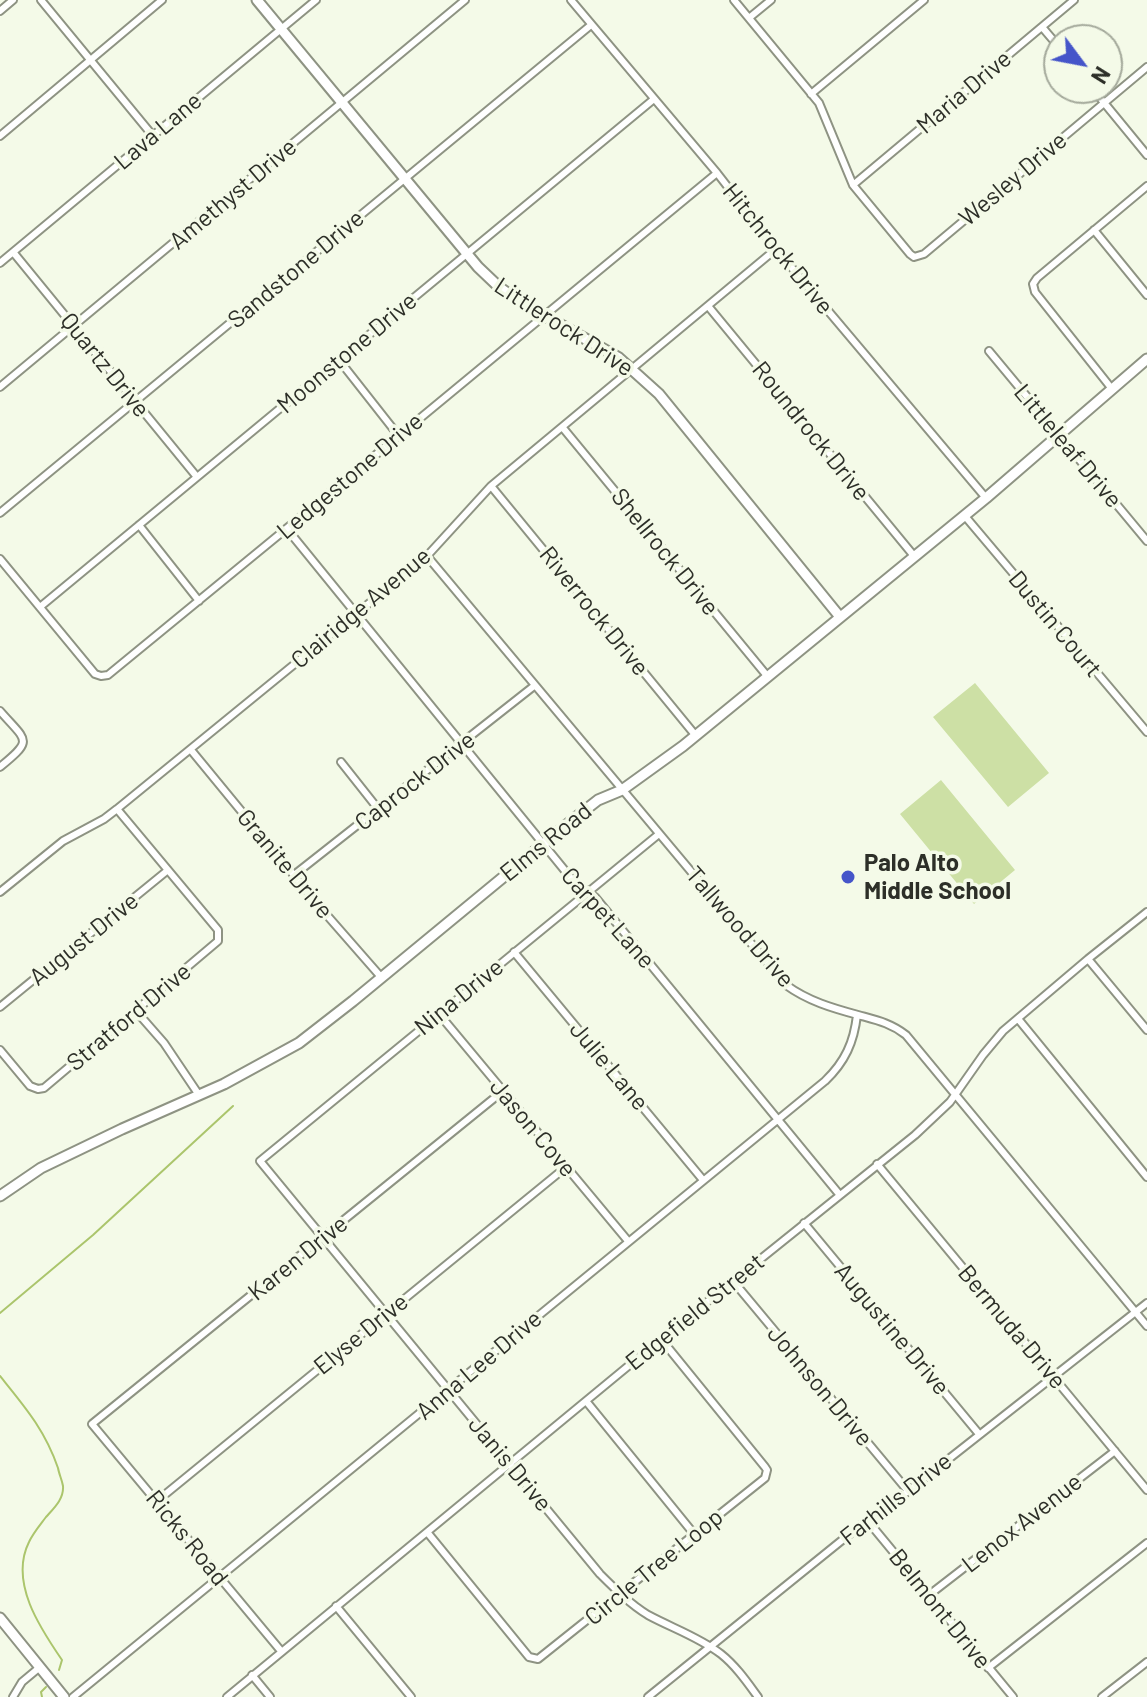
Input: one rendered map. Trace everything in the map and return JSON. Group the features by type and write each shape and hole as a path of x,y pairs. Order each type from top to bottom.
{"main road":[{"name":"Littlerock Drive","path":"257,0 478,267 517,300 595,343 633,369 659,394 840,617"},
{"name":"Elms Road","path":"0,1196 41,1168 224,1084 299,1043 598,800 622,790 696,736 986,498 1147,359"},
{"path":"0,1618 64,1697"}],"street":[{"path":"0,11 13,0"},
{"path":"41,0 153,136"},
{"path":"0,136 162,0"},
{"name":"Lava Lane","path":"0,263 316,0"},
{"name":"Amethyst Drive","path":"0,387 465,0"},
{"name":"Hitchrock Drive","path":"571,0 986,498"},
{"path":"734,0 823,112 853,185"},
{"path":"749,18 771,0"},
{"path":"811,94 924,0"},
{"name":"Maria Drive","path":"853,185 1074,0"},
{"name":"Sandstone Drive","path":"0,513 591,25"},
{"name":"Wesley Drive","path":"1123,87 1147,67"},
{"name":"Moonstone Drive","path":"40,607 654,99"},
{"name":"Wesley Drive","path":"853,185 910,254 914,257 924,254 1103,104"},
{"path":"1105,104 1147,155"},
{"name":"Ledgestone Drive","path":"0,559 95,674 108,675 717,173"},
{"path":"1112,389 1035,292 1033,284 1147,186"},
{"path":"1094,230 1147,295"},
{"path":"708,306 776,249"},
{"name":"Quartz Drive","path":"13,252 197,477"},
{"name":"Clairidge Avenue","path":"0,892 63,841 117,809 427,556 491,486 708,306"},
{"name":"Roundrock Drive","path":"708,306 914,556"},
{"name":"Littleleaf Drive","path":"989,351 1147,541"},
{"path":"339,360 398,435"},
{"name":"Shellrock Drive","path":"563,428 768,677"},
{"name":"Riverrock Drive","path":"491,486 696,736"},
{"name":"Dustin Court","path":"964,515 1147,732"},
{"path":"139,525 199,601"},
{"name":"Carpet Lane","path":"287,529 575,883 595,897 839,1194"},
{"name":"Tallwood Drive","path":"427,556 786,985 813,1001 878,1020 906,1035 1147,1326"},
{"name":"Caprock Drive","path":"294,875 534,686"},
{"path":"0,711 22,736 24,744 0,767"},
{"name":"Granite Drive","path":"191,750 381,977"},
{"path":"341,762 379,810"},
{"path":"117,809 168,870"},
{"name":"Nina Drive","path":"260,1161 659,834"},
{"name":"Stratford Drive","path":"0,1050 30,1086 34,1089 44,1088 215,945 219,939 218,930 168,870"},
{"name":"August Drive","path":"0,1007 168,870"},
{"name":"Edgefield Street","path":"227,1697 938,1114 956,1095 993,1042 1147,912"},
{"name":"Julie Lane","path":"514,952 703,1180"},
{"path":"1088,959 1147,1030"},
{"path":"136,1011 164,1043 199,1095"},
{"name":"Jason Cove","path":"439,1014 628,1241"},
{"name":"Anna Lee Drive","path":"73,1697 835,1071 853,1039 857,1015"},
{"path":"1019,1020 1147,1177"},
{"name":"Karen Drive","path":"92,1424 503,1091"},
{"name":"Janis Drive","path":"260,1161 600,1574 648,1614 710,1647 732,1665 758,1697"},
{"name":"Bermuda Drive","path":"877,1164 1147,1490"},
{"name":"Elyse Drive","path":"157,1501 566,1167"},
{"name":"Augustine Drive","path":"804,1223 979,1434"},
{"name":"Johnson Drive","path":"733,1281 908,1491"},
{"name":"Farhills Drive","path":"648,1697 867,1520 1147,1303"},
{"name":"Circle Tree Loop","path":"427,1532 533,1659 540,1658 765,1478 767,1470 661,1339"},
{"path":"586,1401 694,1534"},
{"name":"Ricks Road","path":"92,1424 281,1651"},
{"name":"Lenox Avenue","path":"929,1595 1115,1451"},
{"name":"Belmont Drive","path":"867,1520 1013,1697"},
{"path":"988,1668 1147,1543"},
{"path":"336,1606 411,1697"},
{"path":"1102,1697 1147,1662"},
{"path":"13,1697 22,1682 40,1667"},
{"path":"252,1675 270,1697"}],"green space":[{"path":"975,683 1049,773 1008,807 933,717"},
{"path":"941,780 1015,870 974,904 900,814"}],"waterway":[{"path":"0,1313 93,1235 233,1106"},
{"path":"0,1376 41,1430 63,1486 58,1503 29,1542 23,1573 30,1604 62,1660 59,1670"},
{"path":"42,1697 41,1692 46,1687"}],"place":[{"name":"Palo Alto Middle School","path":"848,877"}]}
